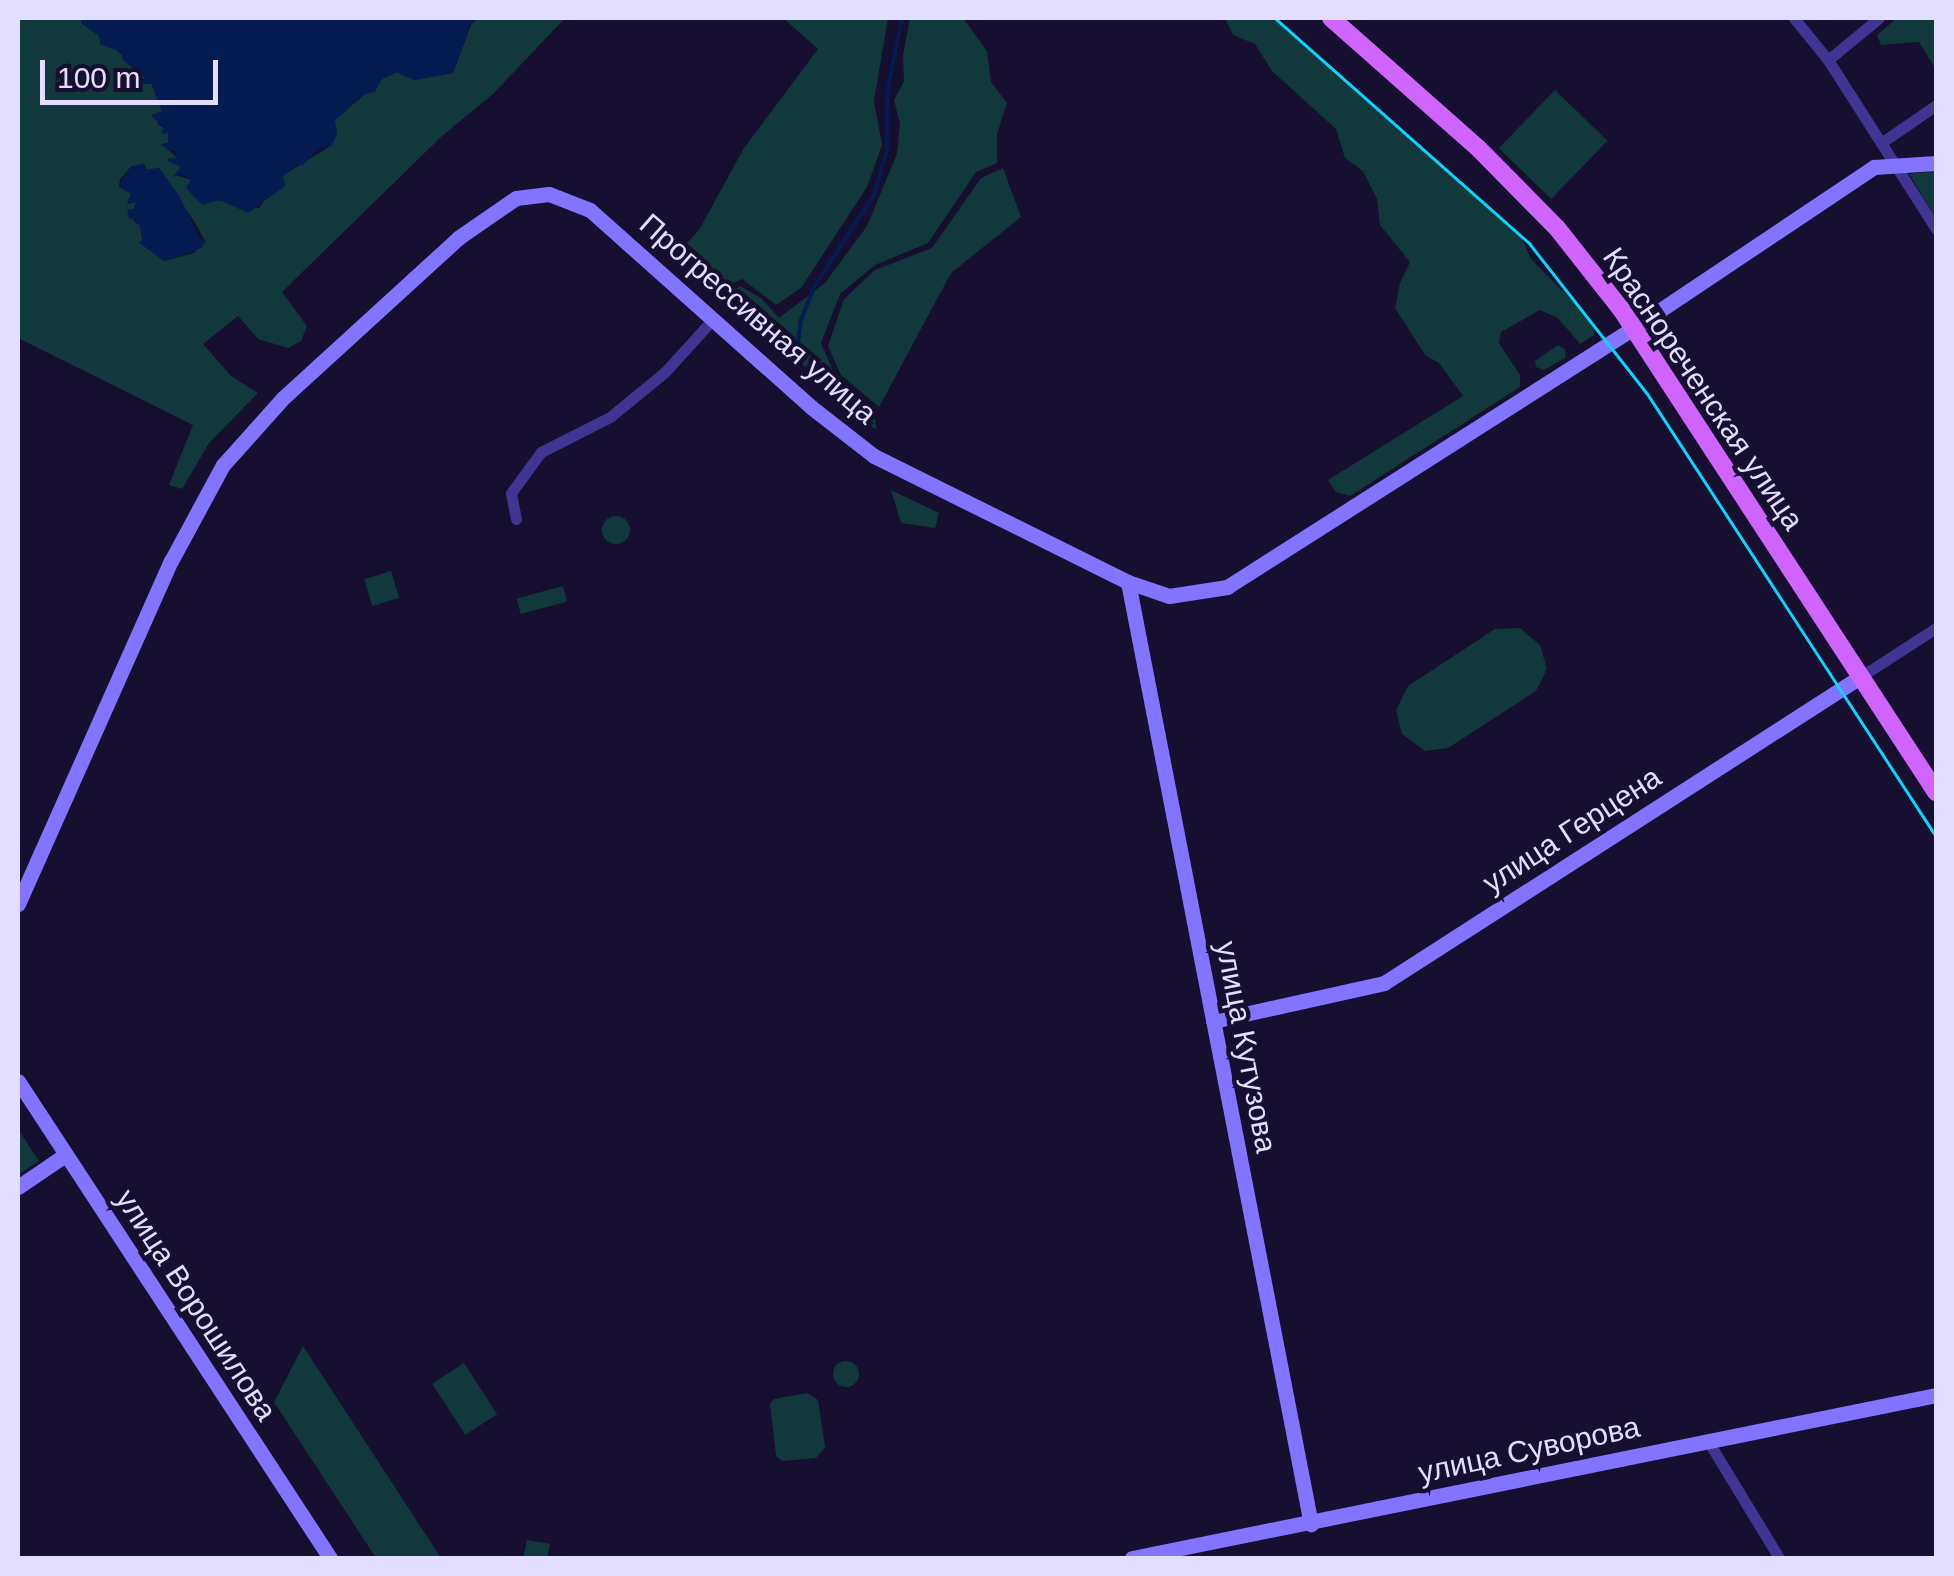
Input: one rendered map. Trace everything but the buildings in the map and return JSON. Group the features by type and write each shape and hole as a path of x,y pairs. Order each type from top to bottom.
{"main road":[{"name":"Краснореченская улица","path":"1331,18 1478,148 1557,228 1635,327 1936,792"}],"street":[{"path":"1794,18 1828,60 1936,230"},
{"path":"1828,60 1878,18"},
{"path":"1881,143 1936,106"},
{"name":"Прогрессивная улица","path":"18,904 171,561 223,465 283,398 458,238 516,198 549,194 590,210 834,427 874,456 1128,582 1168,596 1227,587 1635,327 1874,167 1894,162 1936,162"},
{"path":"516,519 512,493 541,452 610,417 665,372 713,318"},
{"name":"улица Кутузова","path":"1128,582 1311,1524"},
{"name":"улица Герцена","path":"1213,1021 1384,984 1936,628"},
{"name":"улица Ворошилова","path":"18,1081 330,1558"},
{"path":"18,1187 65,1154"},
{"name":"улица Суворова","path":"1132,1558 1936,1394"},
{"path":"1708,1442 1779,1558"}],"green space":[{"path":"18,18 82,18 153,84 162,111 157,123 168,132 168,143 162,144 177,158 167,159 181,167 175,175 192,180 212,199 259,208 269,194 285,186 282,176 332,145 335,120 382,79 397,72 414,80 453,73 471,25 478,18 565,18 493,94 442,136 282,292 307,326 301,341 288,348 258,339 238,316 203,344 231,376 258,393 209,443 182,489 169,485 193,425 18,338","holes":["145,165 146,170 159,168 197,226 205,241 194,253 164,261 143,244 140,226 133,220 136,202 127,204 131,193 119,187 120,179 132,166"]},
{"path":"783,18 888,18 874,101 882,145 867,187 801,288 776,305 742,279 718,290 693,262 686,244 699,230 744,148 818,49"},
{"path":"910,18 963,18 987,51 991,82 1007,103 997,134 997,163 976,172 928,243 875,265 840,294 821,343 835,375 874,408 876,430 726,296 740,286 761,298 779,318 825,283 867,226 897,154 900,124 894,100 904,81 903,55"},
{"path":"1225,18 1277,20 1521,237 1531,259 1594,323 1594,335 1580,344 1558,318 1540,310 1501,332 1499,343 1520,375 1520,387 1350,496 1336,492 1328,480 1463,396 1439,363 1425,355 1395,308 1410,262 1380,225 1377,199 1363,171 1345,158 1336,129 1272,71 1255,44 1233,35"},
{"path":"1897,18 1936,18 1935,68 1919,42 1881,45 1877,35"},
{"path":"1555,90 1608,141 1551,199 1499,148"},
{"path":"1003,168 1021,217 951,273 879,407 841,375 828,346 844,299 875,270 932,248 981,178"},
{"path":"1936,171 1936,218 1909,174"},
{"path":"1558,345 1566,350 1565,358 1544,370 1536,367 1535,361"},
{"path":"891,490 939,513 935,528 901,523"},
{"path":"616,516 626,520 630,530 626,540 616,544 606,540 602,530 606,520"},
{"path":"391,571 399,598 372,606 364,579"},
{"path":"563,586 567,601 521,614 517,598"},
{"path":"1520,628 1540,645 1547,669 1536,691 1448,748 1425,751 1402,734 1396,710 1408,686 1495,629"},
{"path":"18,1129 39,1161 18,1175"},
{"path":"303,1346 441,1558 376,1558 274,1402"},
{"path":"846,1361 855,1365 859,1374 855,1383 846,1387 837,1383 833,1374 837,1365"},
{"path":"464,1363 497,1414 465,1435 432,1384"},
{"path":"807,1393 818,1400 825,1447 816,1458 782,1461 776,1456 770,1404 774,1399"},
{"path":"527,1540 550,1544 547,1558 523,1558"}],"water":[{"path":"82,18 478,18 470,25 453,73 414,80 397,72 382,79 375,92 362,95 335,120 337,134 332,145 319,149 302,166 297,164 283,176 285,186 248,213 220,200 202,205 186,188 191,180 181,174 173,177 181,167 166,160 177,158 175,151 160,145 168,143 168,133 161,134 164,128 151,115 162,111 151,84 144,84 141,79 145,78 123,60 121,52 100,44 99,36 81,23"},
{"path":"143,163 146,170 159,168 178,194 201,241 206,240 202,248 165,261 139,243 143,239 140,226 136,219 129,219 127,209 134,209 136,202 127,204 131,194 119,187 129,169"}],"waterway":[{"path":"796,359 801,320 814,287 874,195 887,150 888,88 902,18"}],"tram line":[{"path":"1275,18 1530,244 1647,393 1936,836"}]}
